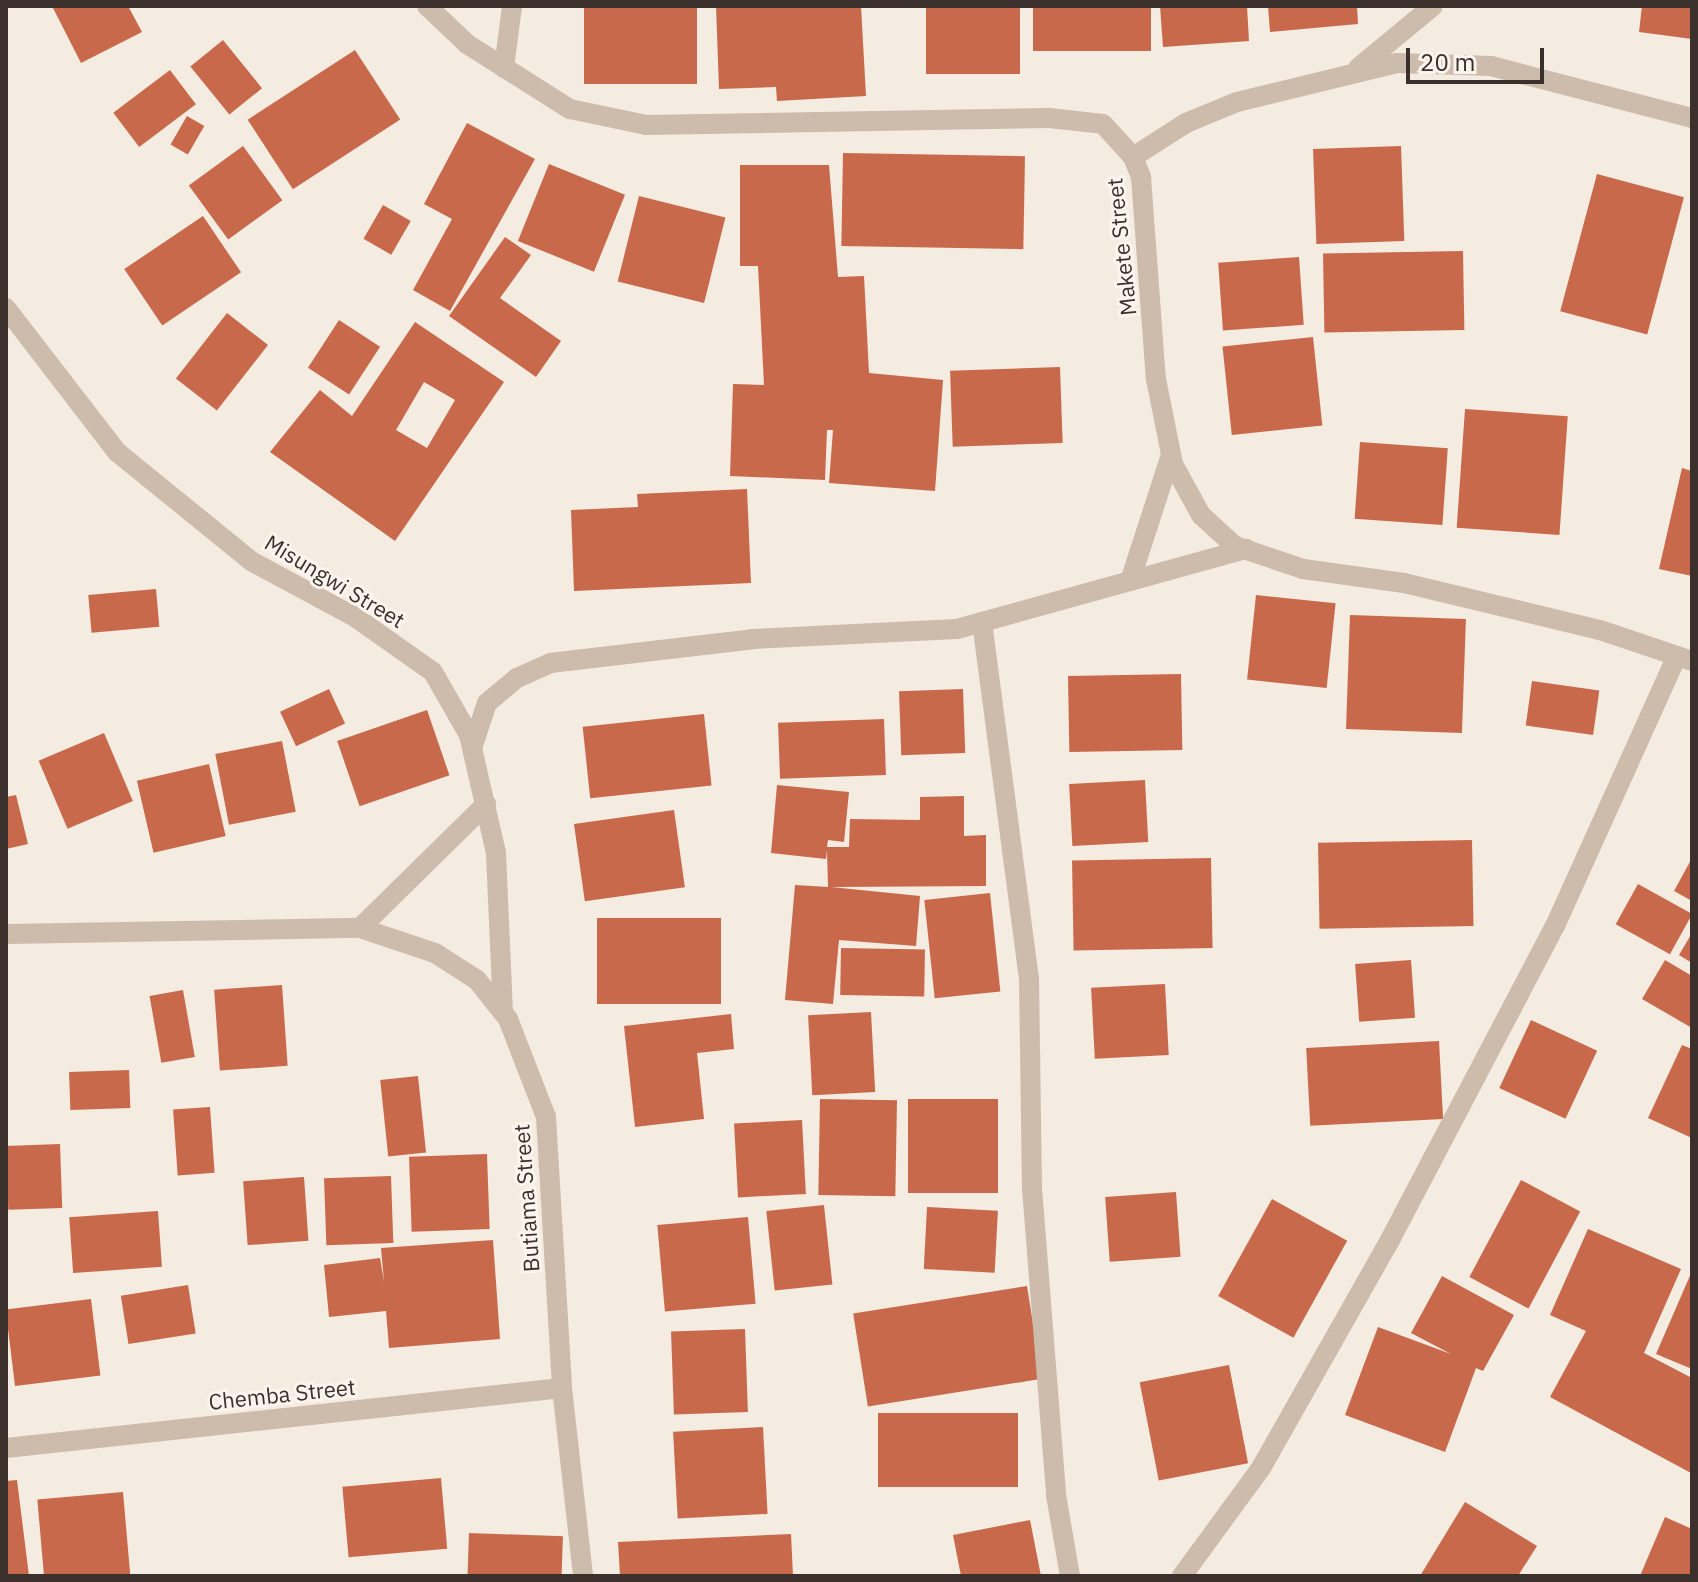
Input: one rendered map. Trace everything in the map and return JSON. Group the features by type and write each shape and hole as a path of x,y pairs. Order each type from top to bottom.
{"street":[{"name":"Makete Street","path":"427,6 504,68 570,109 646,125 1049,118 1103,124 1133,157 1141,177 1156,379 1171,455 1201,515 1246,549 1303,569 1404,583 1600,630 1685,658"},
{"path":"504,68 512,6"},
{"path":"1355,71 1433,6"},
{"path":"1133,157 1186,123 1237,102 1397,63 1491,66 1692,118"},
{"name":"Misungwi Street","path":"6,308 117,452 251,561 355,617 433,672 473,745 486,804 496,853 503,1012"},
{"path":"1130,581 1171,455"},
{"path":"473,745 487,703 517,678 550,663 753,639 957,629 1246,549"},
{"path":"982,622 1029,977 1032,1188 1056,1495 1070,1576"},
{"path":"1182,1576 1261,1468 1390,1240 1555,926 1685,658"},
{"path":"360,928 486,804"},
{"name":"Butiama Street","path":"6,934 360,928 435,953 477,980 503,1012 529,1064 546,1117 562,1388 583,1576"},
{"name":"Chemba Street","path":"6,1448 562,1388"}],"building":[{"path":"52,6 128,6 142,32 81,63"},
{"path":"584,6 697,6 697,84 584,84"},
{"path":"716,6 861,6 866,96 777,101 776,87 719,89"},
{"path":"926,6 1020,6 1020,74 926,74"},
{"path":"1033,6 1151,6 1151,51 1033,51"},
{"path":"1160,6 1247,6 1249,41 1163,47"},
{"path":"1268,6 1357,6 1358,24 1270,32"},
{"path":"1642,6 1692,6 1692,39 1639,32"},
{"path":"223,40 262,88 229,115 190,66"},
{"path":"355,50 400,120 293,189 248,120"},
{"path":"170,70 196,104 139,147 113,113"},
{"path":"187,116 204,126 188,155 170,145"},
{"path":"467,123 535,159 450,311 413,290 452,219 424,204"},
{"path":"243,146 282,200 228,240 189,185"},
{"path":"1401,146 1404,241 1316,244 1313,149"},
{"path":"843,153 1025,156 1023,249 841,246"},
{"path":"549,164 625,195 594,272 518,241"},
{"path":"740,165 829,165 838,277 864,276 869,373 943,380 935,491 829,483 833,430 827,430 825,480 730,476 733,384 764,385 758,266 740,266"},
{"path":"1597,174 1684,197 1647,334 1560,311"},
{"path":"639,196 725,218 704,303 618,281"},
{"path":"383,205 411,221 391,255 364,239"},
{"path":"203,216 241,272 162,325 124,269"},
{"path":"505,237 531,255 500,298 561,341 536,377 449,316"},
{"path":"1463,251 1464,330 1324,332 1323,253"},
{"path":"1299,257 1304,325 1223,330 1218,263"},
{"path":"227,313 268,345 217,410 176,378"},
{"path":"339,320 380,347 349,394 308,368"},
{"path":"415,322 504,382 395,541 270,452 320,390 352,416","holes":["424,382 455,400 427,448 396,430"]},
{"path":"1313,337 1322,426 1232,435 1222,347"},
{"path":"1060,367 1063,443 953,447 950,371"},
{"path":"1465,409 1568,416 1559,535 1457,528"},
{"path":"1360,442 1448,448 1442,525 1355,519"},
{"path":"1682,468 1692,471 1692,576 1659,569"},
{"path":"747,489 751,583 574,591 571,510 638,507 637,494"},
{"path":"156,589 159,627 92,633 88,595"},
{"path":"1256,595 1336,603 1327,688 1247,680"},
{"path":"1350,615 1466,619 1462,733 1346,729"},
{"path":"1181,674 1182,750 1069,752 1068,676"},
{"path":"1532,681 1599,690 1593,735 1526,726"},
{"path":"329,689 345,723 296,746 280,712"},
{"path":"963,689 965,753 901,755 899,691"},
{"path":"427,710 449,775 360,806 337,741"},
{"path":"704,714 712,786 590,798 583,727"},
{"path":"884,719 886,775 780,779 778,723"},
{"path":"104,733 133,801 68,829 39,761"},
{"path":"282,741 296,812 229,825 215,754"},
{"path":"209,764 226,836 154,853 137,781"},
{"path":"1145,780 1148,842 1072,846 1069,784"},
{"path":"777,785 849,792 844,842 828,840 827,847 849,847 850,819 920,820 920,797 964,796 964,836 986,835 986,886 831,887 920,896 916,946 839,940 833,1004 785,1000 795,885 828,887 827,850 826,859 771,853"},
{"path":"16,795 28,844 6,849 6,797"},
{"path":"674,810 685,887 585,901 574,824"},
{"path":"1472,840 1474,926 1320,929 1318,843"},
{"path":"1211,858 1213,948 1074,950 1072,860"},
{"path":"1692,858 1692,901 1674,891"},
{"path":"1638,884 1692,914 1670,954 1616,924"},
{"path":"990,893 1000,991 935,998 924,900"},
{"path":"597,918 721,918 721,1004 597,1004"},
{"path":"1692,933 1692,963 1679,955"},
{"path":"841,948 925,949 924,996 840,995"},
{"path":"1411,960 1415,1018 1359,1022 1355,964"},
{"path":"1665,960 1692,976 1692,1028 1642,999"},
{"path":"1165,984 1169,1055 1095,1059 1091,988"},
{"path":"282,985 288,1066 220,1071 214,990"},
{"path":"183,990 195,1057 161,1063 150,996"},
{"path":"871,1012 875,1092 812,1095 808,1015"},
{"path":"731,1014 734,1049 697,1053 704,1119 635,1127 624,1026"},
{"path":"1531,1020 1597,1051 1565,1119 1499,1088"},
{"path":"1439,1041 1443,1119 1310,1126 1306,1048"},
{"path":"1682,1045 1692,1049 1692,1138 1648,1118"},
{"path":"129,1070 130,1108 70,1110 69,1072"},
{"path":"418,1076 426,1153 388,1157 380,1080"},
{"path":"820,1099 897,1100 895,1196 818,1195"},
{"path":"908,1099 998,1099 998,1193 908,1193"},
{"path":"210,1107 215,1173 178,1175 173,1110"},
{"path":"802,1120 806,1194 738,1197 734,1124"},
{"path":"60,1144 62,1208 8,1210 6,1146"},
{"path":"487,1154 490,1229 412,1232 409,1157"},
{"path":"391,1176 393,1243 326,1245 324,1178"},
{"path":"304,1177 308,1241 248,1245 243,1181"},
{"path":"1521,1180 1580,1211 1529,1309 1469,1277"},
{"path":"1176,1192 1181,1257 1110,1262 1105,1197"},
{"path":"1272,1199 1347,1241 1293,1338 1218,1296"},
{"path":"824,1205 832,1285 775,1291 766,1211"},
{"path":"927,1207 998,1211 995,1273 924,1269"},
{"path":"158,1211 162,1267 73,1273 69,1217"},
{"path":"748,1217 756,1304 665,1312 657,1225"},
{"path":"1588,1229 1681,1269 1644,1353 1692,1378 1691,1473 1550,1397 1586,1331 1550,1315"},
{"path":"493,1240 500,1339 389,1348 386,1311 329,1317 324,1265 380,1258 384,1282 381,1248"},
{"path":"1692,1271 1692,1369 1656,1354"},
{"path":"1442,1276 1514,1315 1483,1371 1476,1368 1445,1452 1345,1415 1378,1327 1451,1354 1411,1333"},
{"path":"188,1285 196,1333 129,1344 121,1296"},
{"path":"1027,1286 1042,1379 868,1406 853,1314"},
{"path":"91,1299 100,1375 15,1386 6,1309"},
{"path":"745,1329 748,1412 674,1415 671,1332"},
{"path":"1229,1365 1248,1463 1159,1481 1140,1382"},
{"path":"878,1413 1018,1413 1018,1487 878,1487"},
{"path":"763,1427 768,1514 678,1519 673,1432"},
{"path":"441,1478 447,1549 349,1557 342,1487"},
{"path":"17,1480 29,1576 6,1576 6,1481"},
{"path":"123,1492 130,1576 44,1576 37,1499"},
{"path":"1465,1502 1537,1546 1518,1576 1420,1576"},
{"path":"1665,1517 1692,1529 1692,1576 1640,1576"},
{"path":"1030,1520 1041,1576 961,1576 953,1535"},
{"path":"469,1533 563,1536 562,1576 467,1576"},
{"path":"791,1534 793,1576 620,1576 618,1542"}]}
